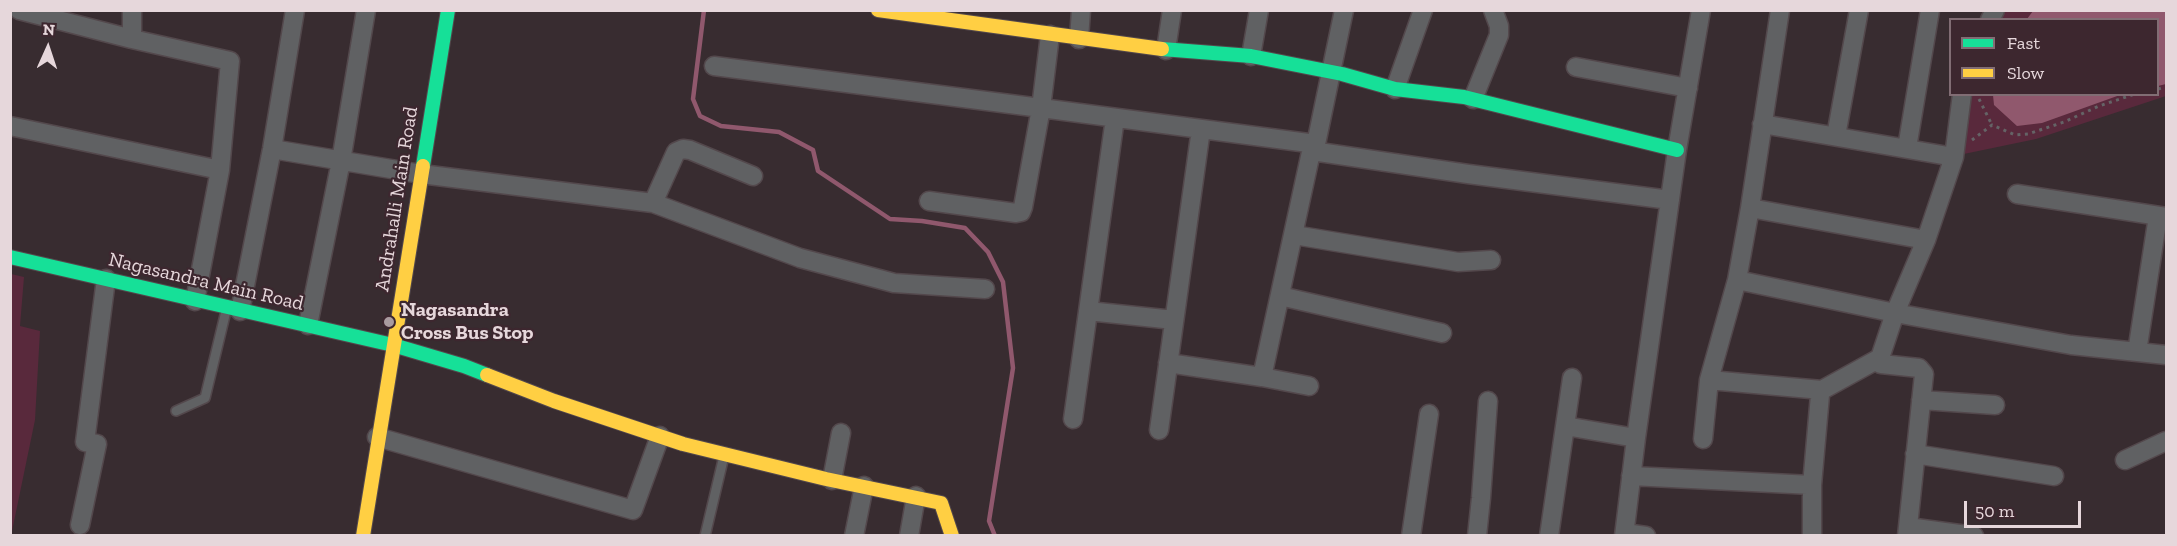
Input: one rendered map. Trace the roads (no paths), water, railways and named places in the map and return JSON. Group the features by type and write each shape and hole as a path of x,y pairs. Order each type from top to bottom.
{"street":[{"path":"19,10 230,61 220,170 195,301"},
{"path":"132,10 132,39"},
{"path":"233,310 272,149 295,10"},
{"path":"308,325 341,161 366,10"},
{"name":"Andrahalli Main Road","path":"363,536 377,437 448,10"},
{"path":"878,10 1166,50 1251,56 1395,89 1473,99 1677,150"},
{"path":"1079,39 1081,10"},
{"path":"1166,50 1172,10"},
{"path":"1251,56 1259,10"},
{"path":"1262,377 1312,147 1316,144 1332,73 1344,10"},
{"path":"1395,89 1423,10"},
{"path":"1473,99 1499,35 1499,26 1493,10"},
{"path":"1646,536 1624,534 1677,150 1701,10"},
{"path":"1703,439 1709,380 1737,280 1750,208 1780,10"},
{"path":"1836,136 1859,10"},
{"path":"1907,148 1930,10"},
{"path":"929,201 1021,212 1041,108 1050,35"},
{"path":"714,66 1201,129 1468,174 1670,200"},
{"path":"1576,67 1688,88"},
{"path":"1962,96 1955,149 1926,240 1895,313 1880,358 1881,364 1919,368 1924,374 1907,531 1974,536"},
{"path":"1072,419 1115,117"},
{"path":"1762,124 1907,148 1955,149"},
{"path":"10,126 220,170"},
{"path":"1159,430 1201,129"},
{"path":"272,149 422,174 653,203 800,258 894,283 985,289"},
{"path":"653,203 676,152 682,149 690,150 753,176"},
{"path":"2017,194 2162,216 2137,352"},
{"path":"1750,208 1926,240"},
{"path":"1294,235 1458,262 1491,260"},
{"name":"Nagasandra Main Road","path":"10,257 393,345 465,366 554,401 660,436 832,480 941,503 952,536"},
{"path":"80,525 97,444 85,442 106,279"},
{"path":"1737,280 1895,313 2071,345 2166,355"},
{"path":"1280,297 1442,333"},
{"path":"1088,311 1174,320"},
{"path":"1709,380 1822,390 1880,358"},
{"path":"1168,363 1309,386"},
{"path":"1549,536 1572,378"},
{"path":"1812,536 1812,485 1818,400 1822,390"},
{"path":"1921,400 1995,405"},
{"path":"1477,536 1488,401"},
{"path":"1411,536 1429,414"},
{"path":"1565,426 1636,438"},
{"path":"832,480 840,433"},
{"path":"377,437 633,510 660,436"},
{"path":"2125,460 2166,441"},
{"path":"1915,454 2054,476"},
{"path":"1631,476 1812,485"},
{"path":"854,536 864,486"},
{"path":"909,536 916,496"}],"lane":[{"path":"176,411 205,398 233,310"},
{"path":"705,536 725,454"}],"waterway":[{"path":"704,10 693,99 700,116 721,126 779,132 813,150 818,171 890,219 922,221 965,228 988,252 1003,282 1013,368 989,521 995,536"}],"place":[{"name":"Nagasandra Cross Bus Stop","path":"389,322"}]}
